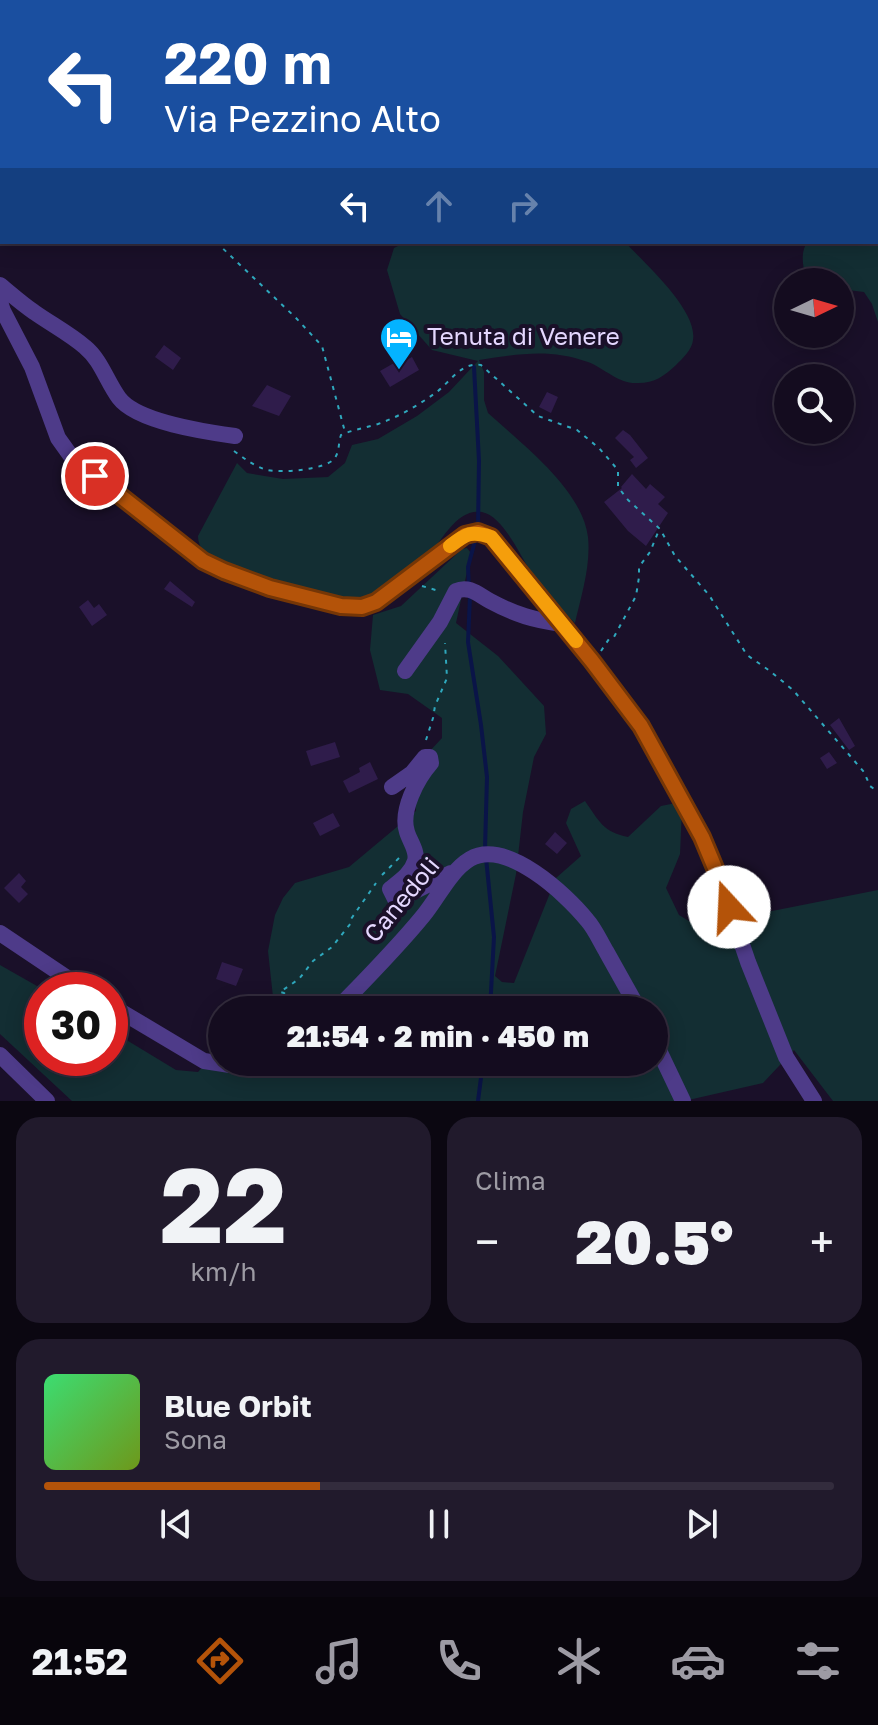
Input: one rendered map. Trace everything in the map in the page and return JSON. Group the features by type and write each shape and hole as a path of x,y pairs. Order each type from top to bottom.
{"street":[{"path":"0,285 97,357 107,380 122,402 133,411 184,427 235,436"},
{"path":"0,302 32,367 58,438 73,459 203,561 270,588 341,606 362,607 376,602 465,535 478,532 491,537 641,726 702,837 786,1057 814,1101"},
{"path":"405,671 460,588 469,589 530,619 562,624"},
{"path":"392,787 412,773 425,757 430,757 432,761 420,775 406,812 406,829 416,859 406,876 390,889 395,899 456,871"},
{"name":"Canedoli","path":"349,996 424,915 456,871 469,859 485,855 501,855 517,860 573,903 589,922 631,996"},
{"path":"0,933 58,972"},
{"path":"128,1016 208,1062"},
{"path":"0,1055 47,1101"},
{"path":"668,1069 683,1101"}],"path":[{"path":"218,244 322,346 345,433"},
{"path":"212,433 251,464 275,471 312,468 332,461 337,455 339,438 345,433 400,415 436,392 469,365 484,367 538,416 585,434 618,470 618,487 660,529 675,556 709,595 747,655 793,690 878,792"},
{"path":"592,661 614,637 636,596 639,567 660,529"},
{"path":"406,580 436,591 456,591"},
{"path":"424,745 447,678 446,644 440,622"},
{"path":"288,996 280,992 299,979 313,961 332,947 378,879 404,851 406,829"}],"green space":[{"path":"402,244 627,244 668,288 687,315 692,328 691,347 672,369 649,382 624,381 588,362 560,355 521,354 479,360 484,372 484,400 488,413 563,485 583,519 588,537 588,559 575,623 550,597 503,527 482,512 473,512 457,520 412,569 387,586 360,597 319,595 239,574 208,557 199,544 198,536 237,463 247,473 283,479 328,477 345,463 352,445 378,439 417,416 449,392 478,361 432,350 400,314 387,270 394,248"},
{"path":"806,244 878,244 878,322 864,292 854,291 854,268 804,268"},
{"path":"467,548 471,553 456,623 498,656 544,706 546,734 534,757 523,812 516,874 495,976 502,982 514,983 556,878 581,856 566,823 571,809 585,801 607,829 628,837 661,806 676,803 682,808 680,854 666,888 679,915 712,935 762,913 878,890 878,1101 833,1101 794,1050 763,1083 684,1101 72,1101 45,1076 128,1076 128,1041 176,1070 198,1072 208,1061 208,1076 668,1076 668,996 273,996 268,951 275,915 283,898 295,883 349,867 416,811 415,802 402,781 442,738 442,718 408,694 380,690 370,650 373,615 401,606 462,549"},
{"path":"0,965 24,979 24,1056 0,1034"}],"building":[{"path":"164,345 181,358 173,370 155,357"},
{"path":"412,357 419,370 390,387 380,371 401,359 403,362"},
{"path":"267,385 291,396 279,416 252,406"},
{"path":"547,392 558,397 551,413 539,407"},
{"path":"623,430 648,458 636,468 630,460 634,457 615,438"},
{"path":"632,474 646,489 650,484 665,497 658,504 668,513 646,546 628,531 604,502 622,488"},
{"path":"170,581 195,602 192,607 164,589"},
{"path":"88,600 94,608 99,604 107,615 92,626 79,607"},
{"path":"839,718 855,746 849,750 830,725"},
{"path":"335,742 340,757 311,766 306,751"},
{"path":"829,752 837,763 827,769 820,758"},
{"path":"370,762 378,779 349,793 343,781 360,772 359,768"},
{"path":"333,813 340,826 320,836 313,823"},
{"path":"555,832 567,843 557,854 545,844"},
{"path":"19,873 26,881 21,887 28,894 19,903 4,888"},
{"path":"706,895 715,914 705,919 696,900"},
{"path":"222,962 243,969 236,986 216,979"}],"waterway":[{"path":"474,367 479,461 478,528"},
{"path":"469,587 468,567 476,537"},
{"path":"470,596 468,642 487,777 485,849"},
{"path":"486,858 494,937 491,996"},
{"path":"478,1101 481,1076"}],"slow traffic":[{"path":"450,546 465,535 478,532 491,537 576,641"}],"place":[{"name":"Tenuta di Venere","path":"399,371"}],"route":[{"path":"95,476 203,561 270,588 341,606 362,607 376,602 465,535 478,532 491,537 641,726 702,837 729,907"}]}
